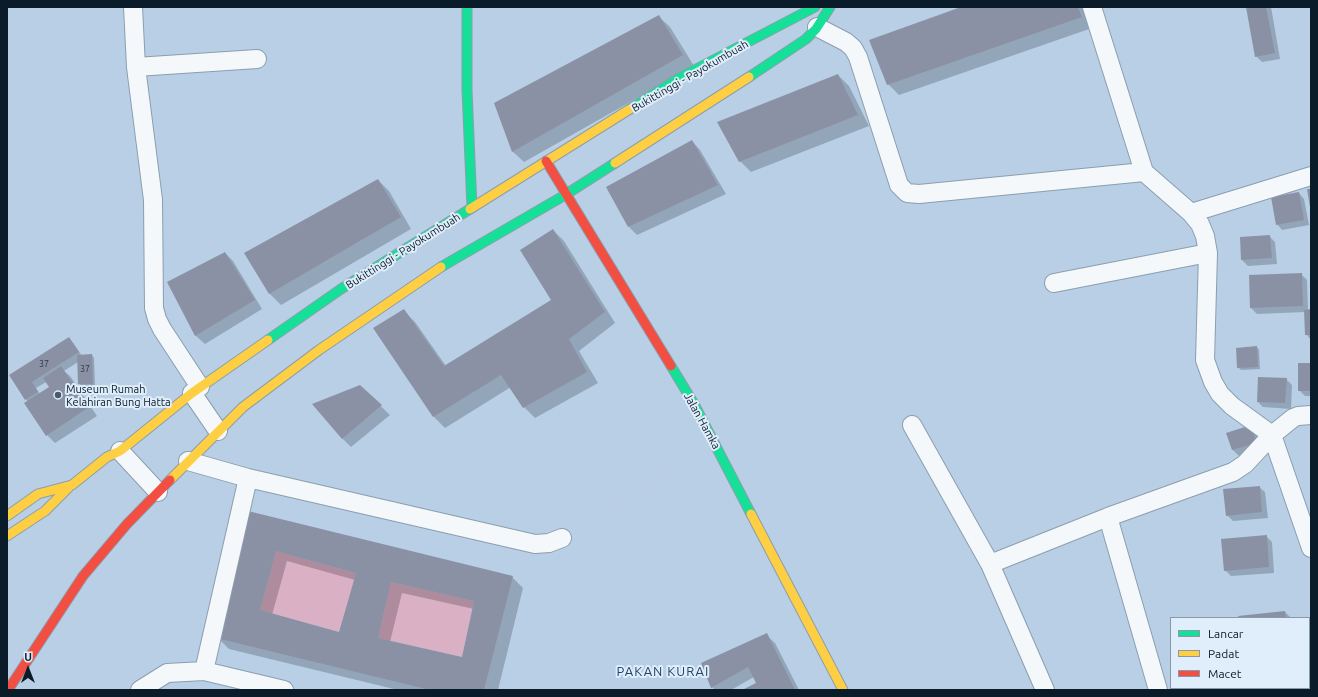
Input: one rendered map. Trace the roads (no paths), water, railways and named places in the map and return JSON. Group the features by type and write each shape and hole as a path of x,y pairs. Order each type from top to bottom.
{"street":[{"path":"133,7 136,67 153,200 154,308 156,319 218,431"},
{"path":"467,7 467,90 472,208"},
{"name":"Bukittinggi - Payokumbuah","path":"7,516 38,494 72,485 107,457 120,451 196,390 341,290 682,77 815,7"},
{"path":"8,690 83,576 126,524 243,407 319,350 439,268 565,195 728,91 806,38 817,27 830,7"},
{"path":"1092,7 1144,172 1192,213 1206,236 1208,253 1206,360 1213,382 1220,394 1232,406 1272,435 1311,548"},
{"path":"817,27 846,42 853,48 858,58 899,185 906,193 920,194 1144,172"},
{"path":"136,67 257,58"},
{"name":"Jalan Hamka","path":"546,161 565,195 694,404 843,690"},
{"path":"1192,213 1311,176"},
{"path":"1054,283 1208,253"},
{"path":"990,564 1108,517 1233,472 1245,464 1272,435 1293,418 1298,416 1311,416"},
{"path":"912,425 990,564 1046,690"},
{"path":"120,451 158,492"},
{"path":"188,461 248,478 535,544 549,543 562,538"},
{"path":"204,671 248,478"},
{"path":"7,536 45,511 72,485"},
{"path":"1108,517 1158,690"},
{"path":"140,690 167,673 204,671 284,690"}],"place":[{"name":"Museum Rumah Kelahiran Bung Hatta","path":"58,395"}],"district":[{"name":"PAKAN KURAI","path":"663,672"}]}
